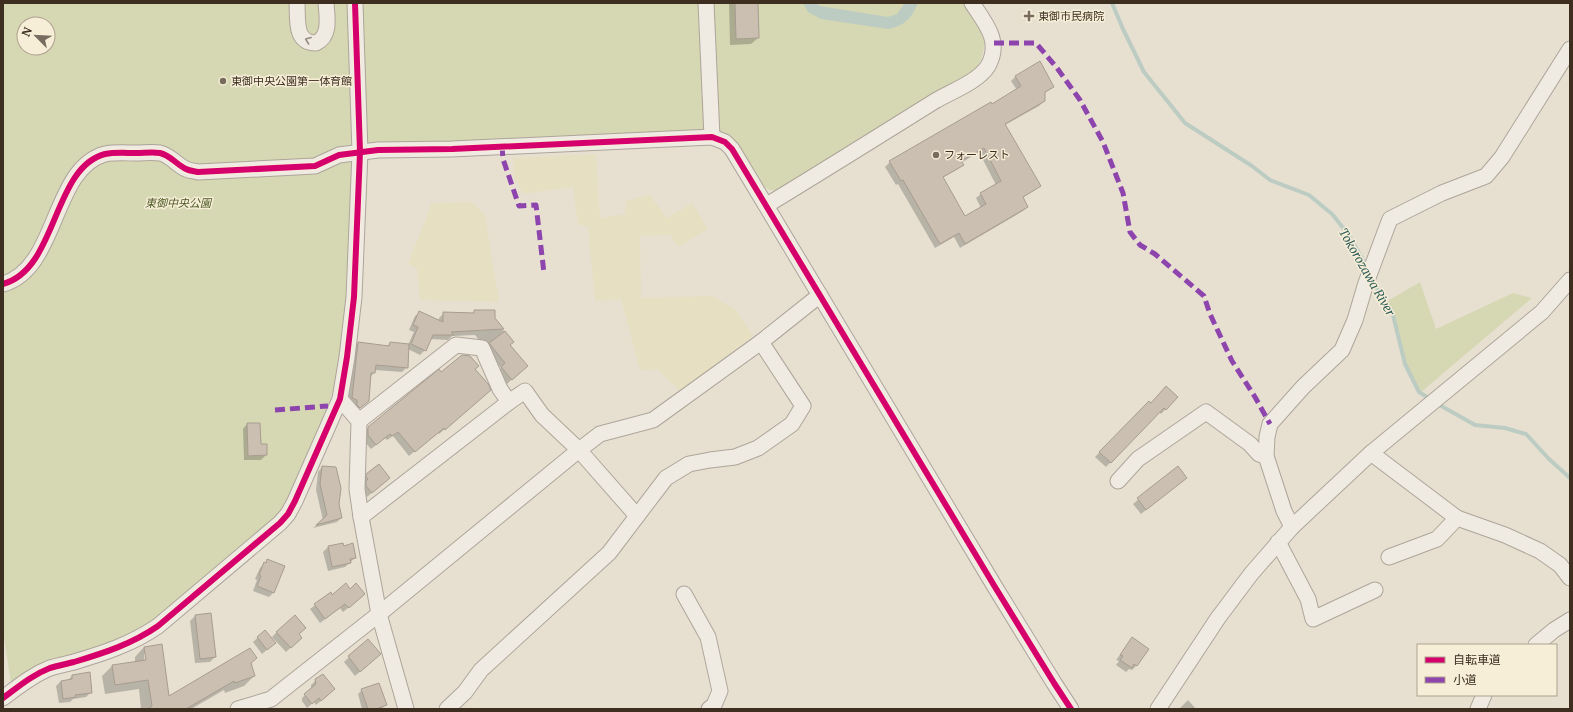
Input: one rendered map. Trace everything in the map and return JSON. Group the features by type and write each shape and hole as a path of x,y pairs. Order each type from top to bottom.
{"street":[{"path":"297,3 298,27 300,35 306,41 316,43 324,38 327,28 326,3"},
{"path":"3,698 31,678 50,668 74,662 133,642 145,636 280,523 288,514 295,501 340,399 347,357 354,298 360,152 355,3"},
{"path":"706,3 712,137"},
{"path":"767,205 980,75 988,65 994,43 991,31 972,3"},
{"path":"1292,527 1284,511 1266,456 1267,437 1270,424 1303,387 1342,350 1355,320 1366,283 1390,219 1442,193 1486,176 1502,157 1570,49"},
{"path":"3,284 21,275 39,252 71,182 79,170 104,154 161,153 187,169 198,172 315,166 339,155 360,152 712,137 726,142 738,148 767,205 820,295 1003,600 1071,709"},
{"path":"1158,709 1218,618 1251,574 1292,527 1371,452 1542,312 1564,289 1570,280"},
{"path":"238,709 268,704 578,450 600,434 653,420 761,342 820,295"},
{"path":"448,709 465,692 481,670 609,553 666,478 688,464 735,457 758,448 792,424 803,406 761,342"},
{"path":"359,421 456,345 482,348 500,389 509,402"},
{"path":"361,517 525,390 542,415 578,450 637,516"},
{"path":"340,399 359,421 357,488 361,517 379,614 406,709"},
{"path":"1118,481 1138,459 1206,412 1250,444 1259,454 1266,456"},
{"path":"1371,452 1457,518 1505,535 1540,551 1560,565 1570,578"},
{"path":"1389,557 1437,539 1457,518"},
{"path":"1278,542 1308,599 1313,619 1375,590"},
{"path":"684,594 708,636 720,691 714,705 709,709"},
{"path":"1537,644 1554,630 1570,620"},
{"path":"1478,709 1484,696"}],"shaded area":[{"path":"803,3 816,3 820,6 888,17 897,14 905,3 918,3 913,13 907,20 899,26 888,29 821,19 808,12"},
{"path":"596,154 600,218 625,214 626,201 650,195 667,218 692,203 708,229 678,247 670,235 640,236 641,298 712,296 736,310 753,336 680,391 657,369 640,370 621,299 595,301 588,227 578,224 573,187 523,194 514,177 513,158"},
{"path":"472,202 485,215 499,302 420,300 417,269 408,263 431,203"}],"green space":[{"name":"東御中央公園","path":"3,3 964,3 976,20 983,35 984,50 976,70 777,191 770,190 763,186 740,148 692,133 352,145 352,205 349,278 337,379 328,406 283,508 274,519 147,625 125,637 52,661 26,673 11,683 3,631"},
{"path":"1420,282 1436,329 1513,293 1532,298 1420,393 1405,364 1392,311 1386,302"}],"building":[{"path":"735,3 758,3 759,38 736,39"},
{"name":"フォーレスト","path":"1040,61 1054,87 1045,92 1045,101 1005,124 1041,186 1023,197 1028,207 965,244 959,233 940,244 903,180 901,181 889,161 991,102 992,104 1021,86 1015,76","holes":["984,148 1001,181 980,193 986,204 965,216 943,177 964,165 961,161"]},
{"path":"474,310 495,310 495,318 504,329 451,332 454,335 433,335 426,351 411,344 418,327 413,325 419,311 443,322 443,312 474,313"},
{"path":"505,331 514,342 510,345 528,366 512,380 501,367 505,363 489,343"},
{"path":"358,342 389,346 390,342 409,344 408,368 376,365 375,373 371,373 369,401 360,408 357,405 357,400 352,398"},
{"path":"462,355 470,356 479,366 475,369 489,385 491,390 445,430 444,428 415,452 398,432 392,436 390,434 376,445 368,435 368,427 439,369 441,372"},
{"path":"1166,386 1178,397 1166,410 1164,408 1111,463 1099,452 1149,401 1151,403"},
{"path":"247,423 260,423 261,444 267,444 267,455 248,456"},
{"path":"379,464 390,478 372,493 366,486 366,481 368,479 366,474"},
{"path":"322,466 336,467 341,488 339,504 342,518 316,525 327,515 320,484"},
{"path":"1178,466 1187,478 1146,510 1137,498"},
{"path":"343,543 344,546 353,543 356,558 350,559 351,563 332,567 328,546"},
{"path":"267,559 285,566 274,593 257,586 261,576 259,575 264,562 266,563"},
{"path":"346,583 350,589 356,583 365,594 349,608 345,604 325,619 314,604 331,592 332,595"},
{"path":"211,613 216,657 200,659 195,615"},
{"path":"295,615 306,628 299,634 302,638 291,648 276,632"},
{"path":"265,630 276,643 267,650 257,637"},
{"path":"1132,637 1149,649 1137,666 1134,664 1132,668 1120,660 1123,656 1120,655"},
{"path":"368,639 381,654 360,672 348,656"},
{"path":"162,644 169,696 250,648 257,658 251,663 255,676 235,683 234,681 186,709 147,709 152,706 148,680 115,685 112,665 146,660 144,647"},
{"path":"90,672 92,693 75,695 76,697 63,699 61,681 72,679 72,675"},
{"path":"323,674 335,689 321,701 319,698 312,704 304,694 316,684 315,679"},
{"path":"379,683 387,705 376,709 368,709 361,689"}],"waterway":[{"name":"Tokorozawa River","path":"1112,3 1144,72 1185,123 1252,166 1270,180 1309,195 1332,214 1348,234 1367,267"},
{"name":"Tokorozawa River","path":"1372,279 1392,311 1405,364 1419,392 1430,399"},
{"name":"Tokorozawa River","path":"1436,403 1475,425 1505,428 1526,434 1549,459 1570,478"}],"marked path":[{"path":"994,43 1036,43 1057,68 1080,100 1103,142 1123,193 1130,232 1140,245 1155,254 1204,296 1210,314 1232,361 1270,424"},
{"path":"502,146 503,159 519,206 536,205 544,273"},
{"path":"275,410 328,406"}],"cycle path":[{"path":"3,698 43,671 85,659 118,647 138,638 158,626 280,523 288,514 295,501 340,399 347,357 354,297 360,152 355,3"},
{"path":"3,284 21,275 35,259 74,178 88,163 105,154 160,153 164,154 186,169 198,172 315,166 339,155 378,150 452,149 712,137 725,142 732,149 995,587 1071,709"}],"place":[{"name":"東御市民病院","path":"1029,16"},
{"name":"東御中央公園第一体育館","path":"223,81"},
{"name":"フォーレスト","path":"936,155"}]}
